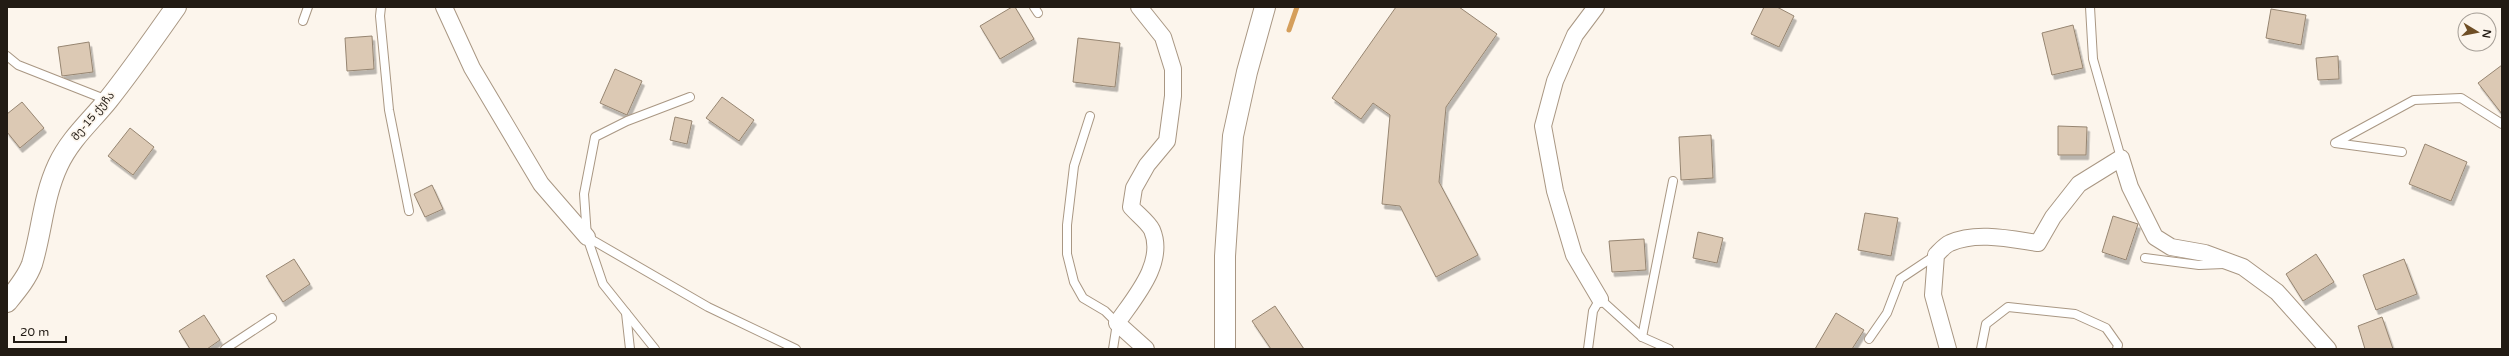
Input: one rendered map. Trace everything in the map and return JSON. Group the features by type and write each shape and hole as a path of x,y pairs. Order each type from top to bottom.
{"street":[{"name":"მე-15 ქუჩა","path":"9,298 32,265 42,210 49,184 59,163 76,136 108,100 176,7"},
{"path":"444,7 472,68 541,184 587,237"},
{"path":"1139,7 1163,37 1173,69 1173,96 1167,141 1147,165 1134,188 1131,207 1152,230 1155,253 1140,290 1117,323 1146,349"},
{"path":"1225,349 1225,256 1233,136 1247,72 1265,7"},
{"path":"1596,7 1575,35 1555,81 1543,126 1555,191 1574,255 1600,299"},
{"path":"1948,349 1933,295 1936,255 1950,243 1972,238 2006,238 2038,243 2053,217 2079,184 2120,158 2130,187 2155,237 2171,247 2205,253 2244,267 2277,292 2328,349"}],"lane":[{"path":"303,21 308,7"},
{"path":"381,7 380,16 389,110 409,211"},
{"path":"2090,7 2093,59 2120,158"},
{"path":"7,56 18,65 108,100"},
{"path":"655,349 603,284 587,237 584,194 595,137 627,121 690,97"},
{"path":"2402,152 2335,142 2414,100 2461,98 2502,124"},
{"path":"1090,116 1074,166 1067,225 1067,254 1074,282 1084,298 1105,311 1117,323 1113,349"},
{"path":"1642,337 1674,181"},
{"path":"587,237 708,307 796,349"},
{"path":"1869,339 1887,313 1900,279 1936,255"},
{"path":"2145,258 2199,265 2233,264"},
{"path":"1588,349 1593,311 1600,299 1642,337 1668,349"},
{"path":"1981,349 1986,324 2008,307 2074,314 2106,328 2118,345 2117,349"},
{"path":"626,312 630,349"},
{"path":"225,349 272,318"}],"building":[{"path":"1012,7 1015,7 1034,39 1000,59 980,26"},
{"path":"1396,7 1459,7 1497,34 1446,107 1439,182 1478,255 1436,277 1400,206 1382,204 1390,115 1373,103 1361,119 1332,98"},
{"path":"1764,7 1777,7 1794,16 1779,47 1751,34"},
{"path":"2271,9 2306,15 2301,45 2266,38"},
{"path":"2073,25 2083,68 2052,75 2042,33"},
{"path":"372,36 374,69 347,71 345,38"},
{"path":"1078,38 1120,43 1115,87 1073,82"},
{"path":"89,42 93,72 62,76 58,47"},
{"path":"2338,56 2339,79 2318,80 2316,58"},
{"path":"2502,65 2502,114 2478,83"},
{"path":"615,69 642,81 627,115 600,103"},
{"path":"722,97 754,120 739,141 706,118"},
{"path":"22,102 44,128 20,148 7,132 7,114"},
{"path":"675,117 692,121 687,144 670,140"},
{"path":"2058,126 2087,127 2086,155 2058,155"},
{"path":"130,128 154,147 133,175 108,156"},
{"path":"1711,135 1713,178 1681,180 1679,137"},
{"path":"2425,144 2467,162 2451,201 2409,184"},
{"path":"432,185 443,209 425,217 414,194"},
{"path":"1865,213 1898,218 1891,256 1858,250"},
{"path":"2113,216 2138,224 2126,260 2102,252"},
{"path":"1698,232 1723,238 1717,263 1693,258"},
{"path":"1644,239 1646,270 1612,272 1609,241"},
{"path":"2316,254 2334,282 2303,301 2286,274"},
{"path":"294,259 310,284 283,302 266,276"},
{"path":"2404,259 2417,294 2376,310 2363,275"},
{"path":"1275,306 1304,349 1271,349 1252,321"},
{"path":"1836,313 1864,330 1852,349 1815,349"},
{"path":"204,315 220,340 207,349 190,349 179,331"},
{"path":"2382,317 2393,349 2365,349 2358,326"}],"waterway":[{"path":"1289,30 1297,7"}]}
